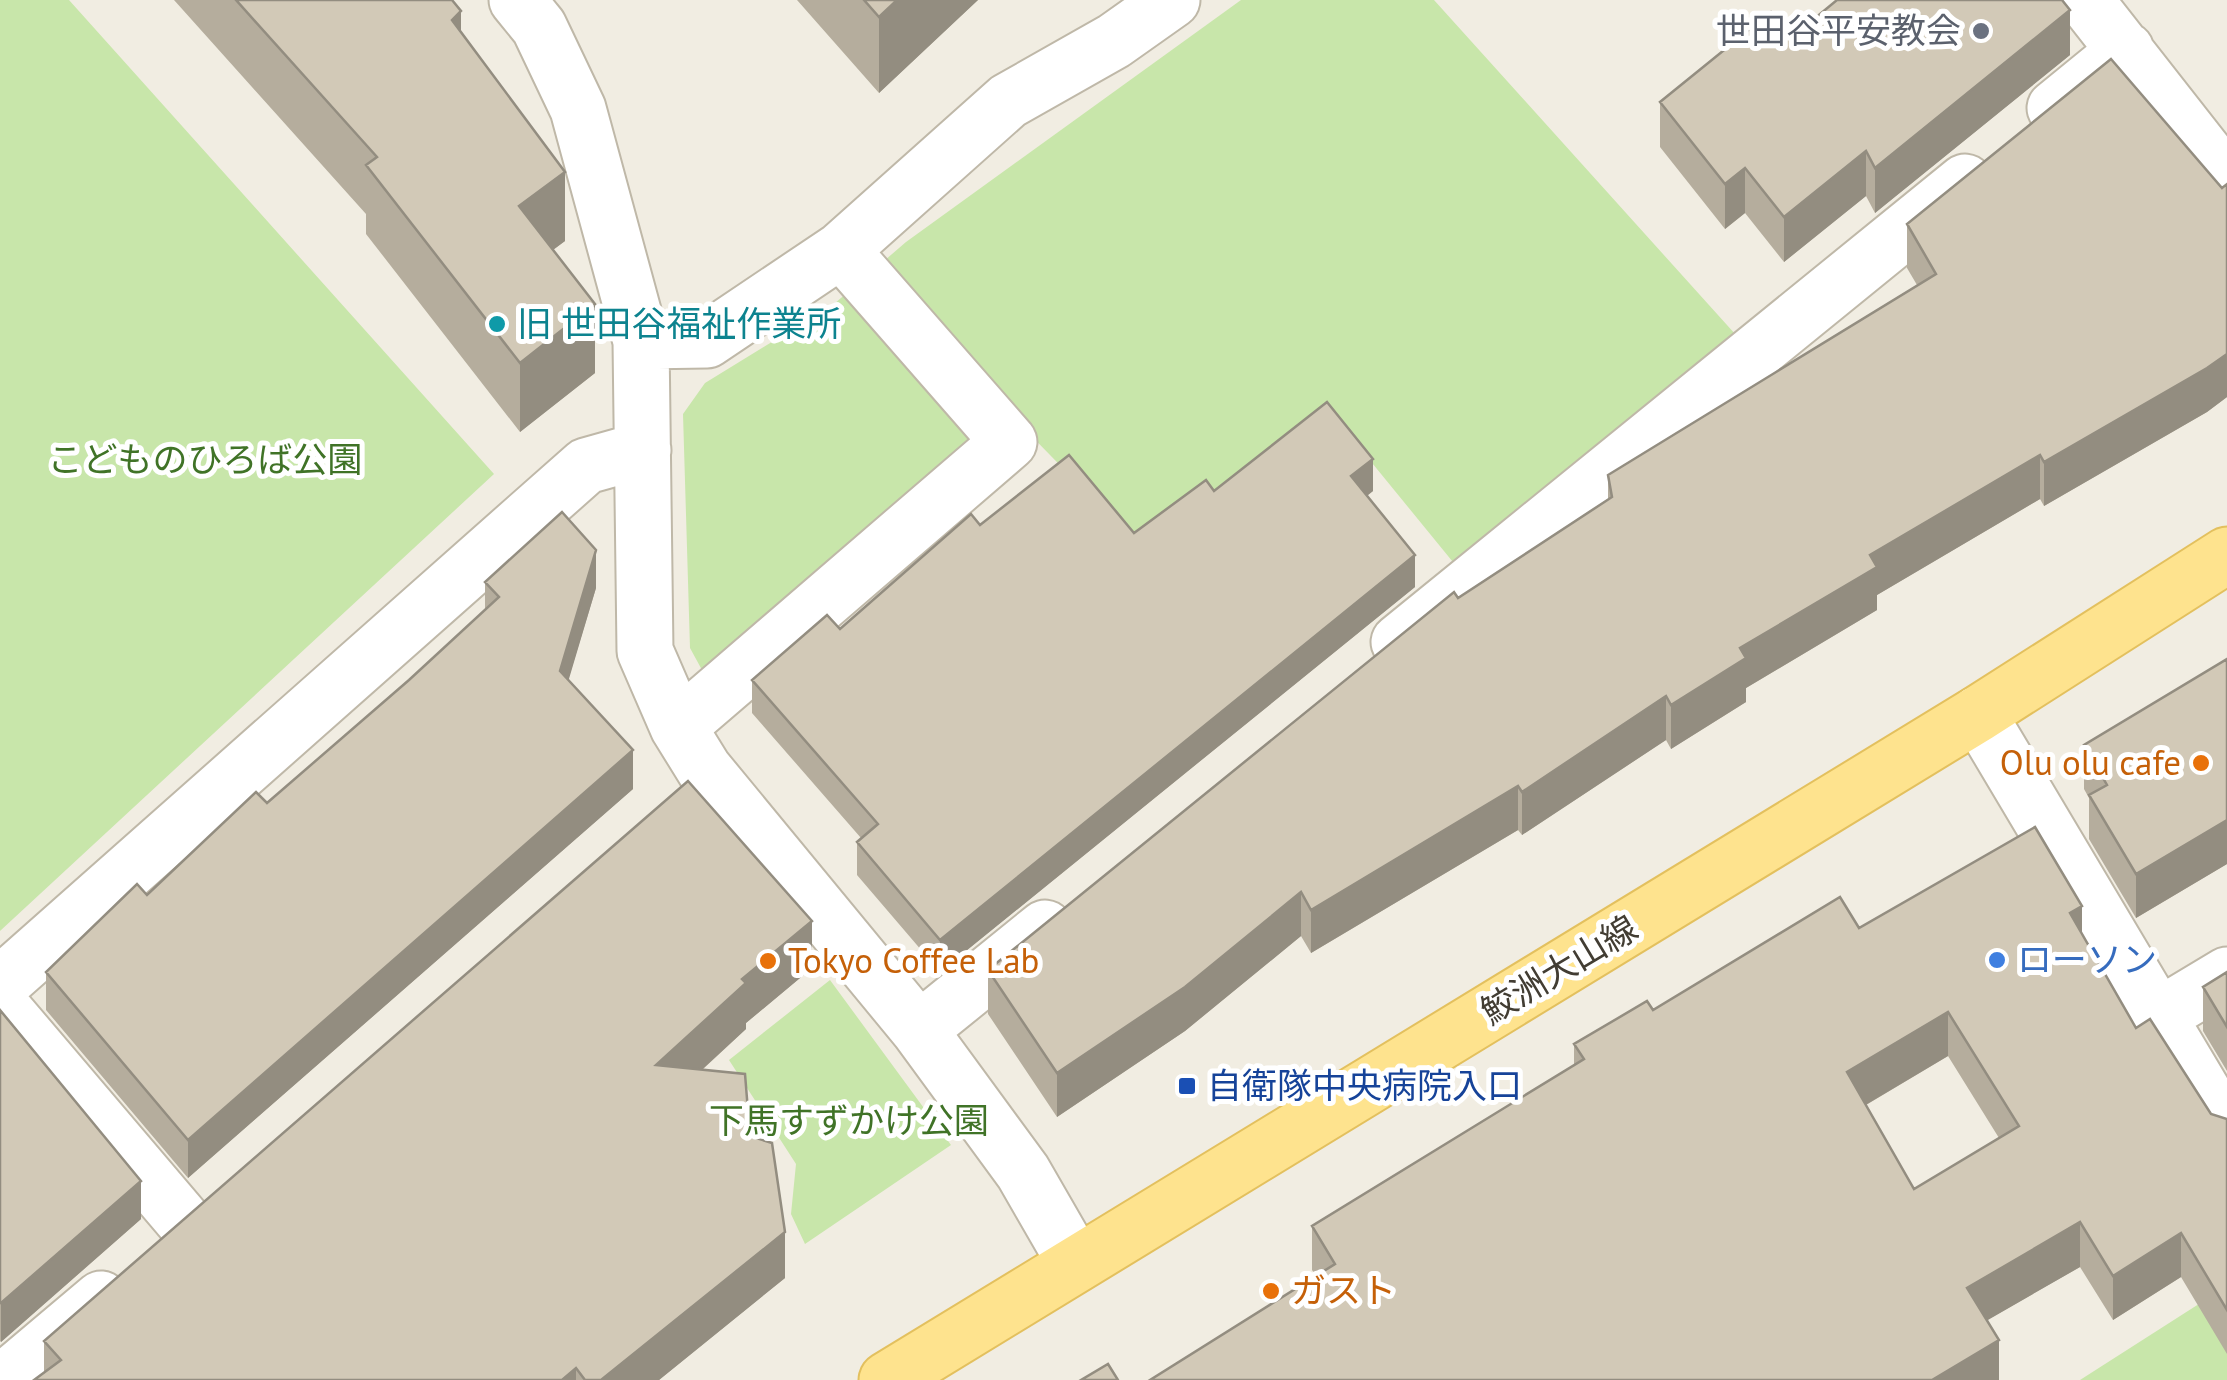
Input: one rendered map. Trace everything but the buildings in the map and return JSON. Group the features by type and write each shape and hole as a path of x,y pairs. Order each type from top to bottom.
{"main road":[{"name":"鮫洲大山線","path":"888,1380 1978,714 2227,555"}],"street":[{"path":"517,0 540,27 578,109 641,341 644,652 691,748 918,1030 1023,1172 1076,1264"},
{"path":"641,341 706,340 841,250 1008,101 1114,42 1172,0"},
{"path":"2085,0 2227,181"},
{"path":"1364,670 2126,50"},
{"path":"660,808 691,748 1008,442 841,250"},
{"path":"0,985 586,466 643,450"},
{"path":"1978,714 2227,1132"},
{"path":"918,1030 1087,894"},
{"path":"2157,1017 2227,975"},
{"path":"0,1005 187,1225"},
{"path":"6,1380 232,1186"}],"green space":[{"name":"こどものひろば公園","path":"0,0 69,0 494,474 0,931"},
{"path":"1241,0 1434,0 1736,335 1457,567 1328,409 1140,547 1010,414 702,670 690,648 683,414 705,383 834,304 906,242"},
{"name":"下馬すずかけ公園","path":"830,980 951,1145 805,1244 791,1214 796,1164 729,1060"},
{"path":"2227,1286 2227,1380 2080,1380"}],"place":[{"name":"世田谷平安教会","path":"1981,31"},
{"name":"旧 世田谷福祉作業所","path":"497,324"},
{"name":"Olu olu cafe","path":"2201,763"},
{"name":"ローソン","path":"1997,960"},
{"name":"Tokyo Coffee Lab","path":"768,961"},
{"name":"自衛隊中央病院入口","path":"1187,1086"},
{"name":"ガスト","path":"1271,1291"}]}
